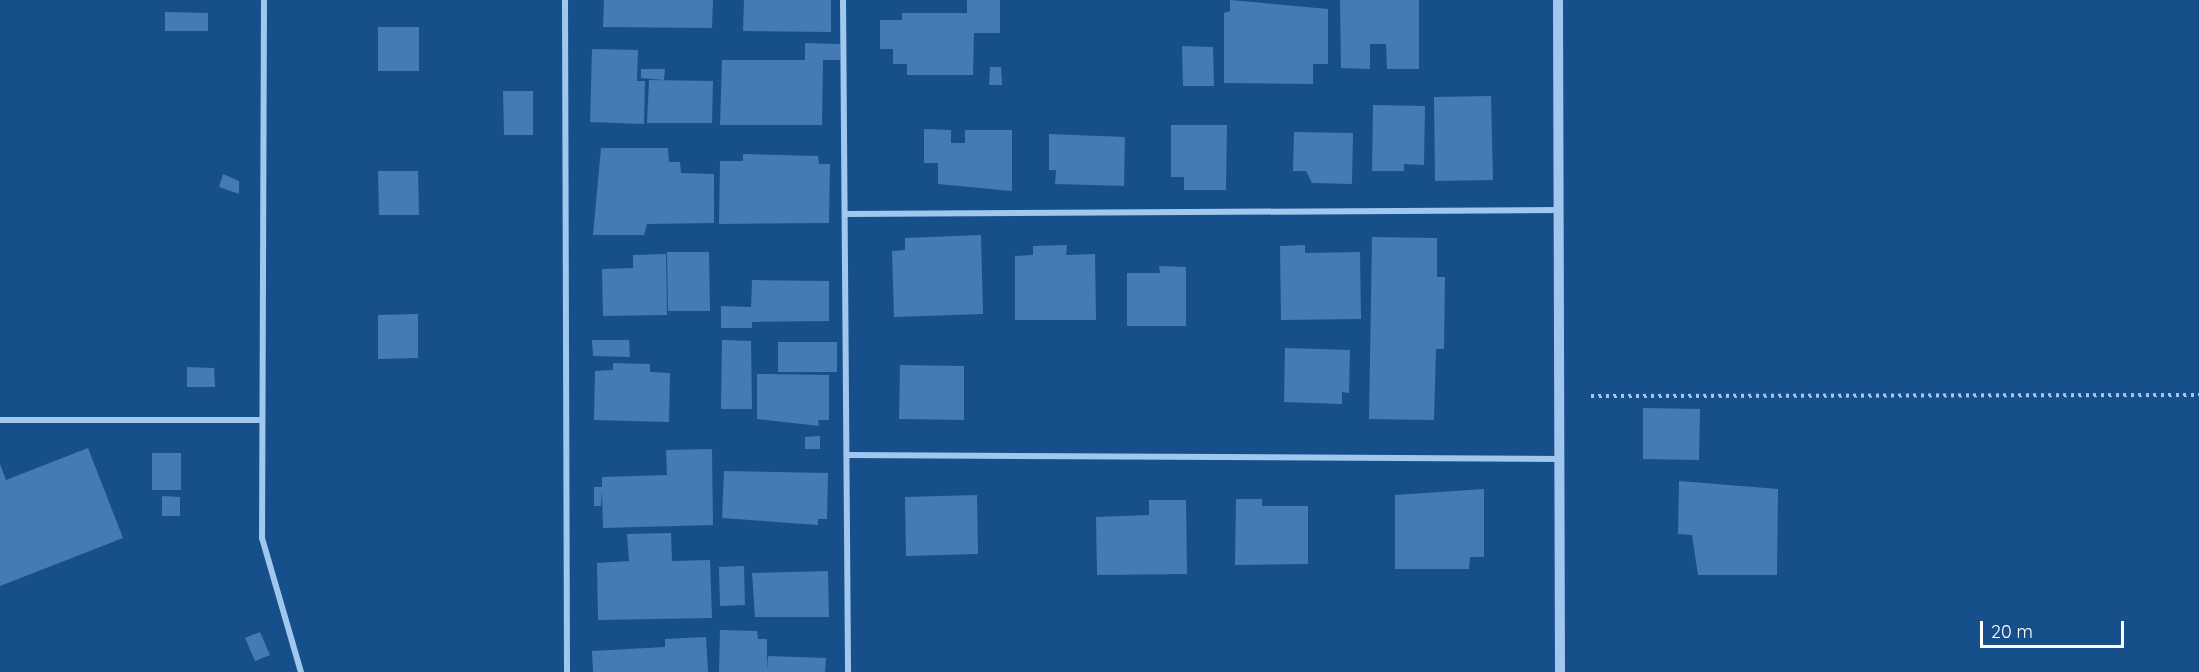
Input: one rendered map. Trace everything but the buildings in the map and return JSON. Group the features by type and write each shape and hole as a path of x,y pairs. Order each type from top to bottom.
{"street":[{"path":"264,0 262,538 301,672"},
{"path":"565,0 567,672"},
{"path":"843,0 848,672"},
{"path":"1558,0 1560,672"},
{"path":"845,214 1558,210"},
{"path":"0,420 262,420"},
{"path":"847,455 1559,459"}],"path":[{"path":"1559,396 2199,395"}]}
